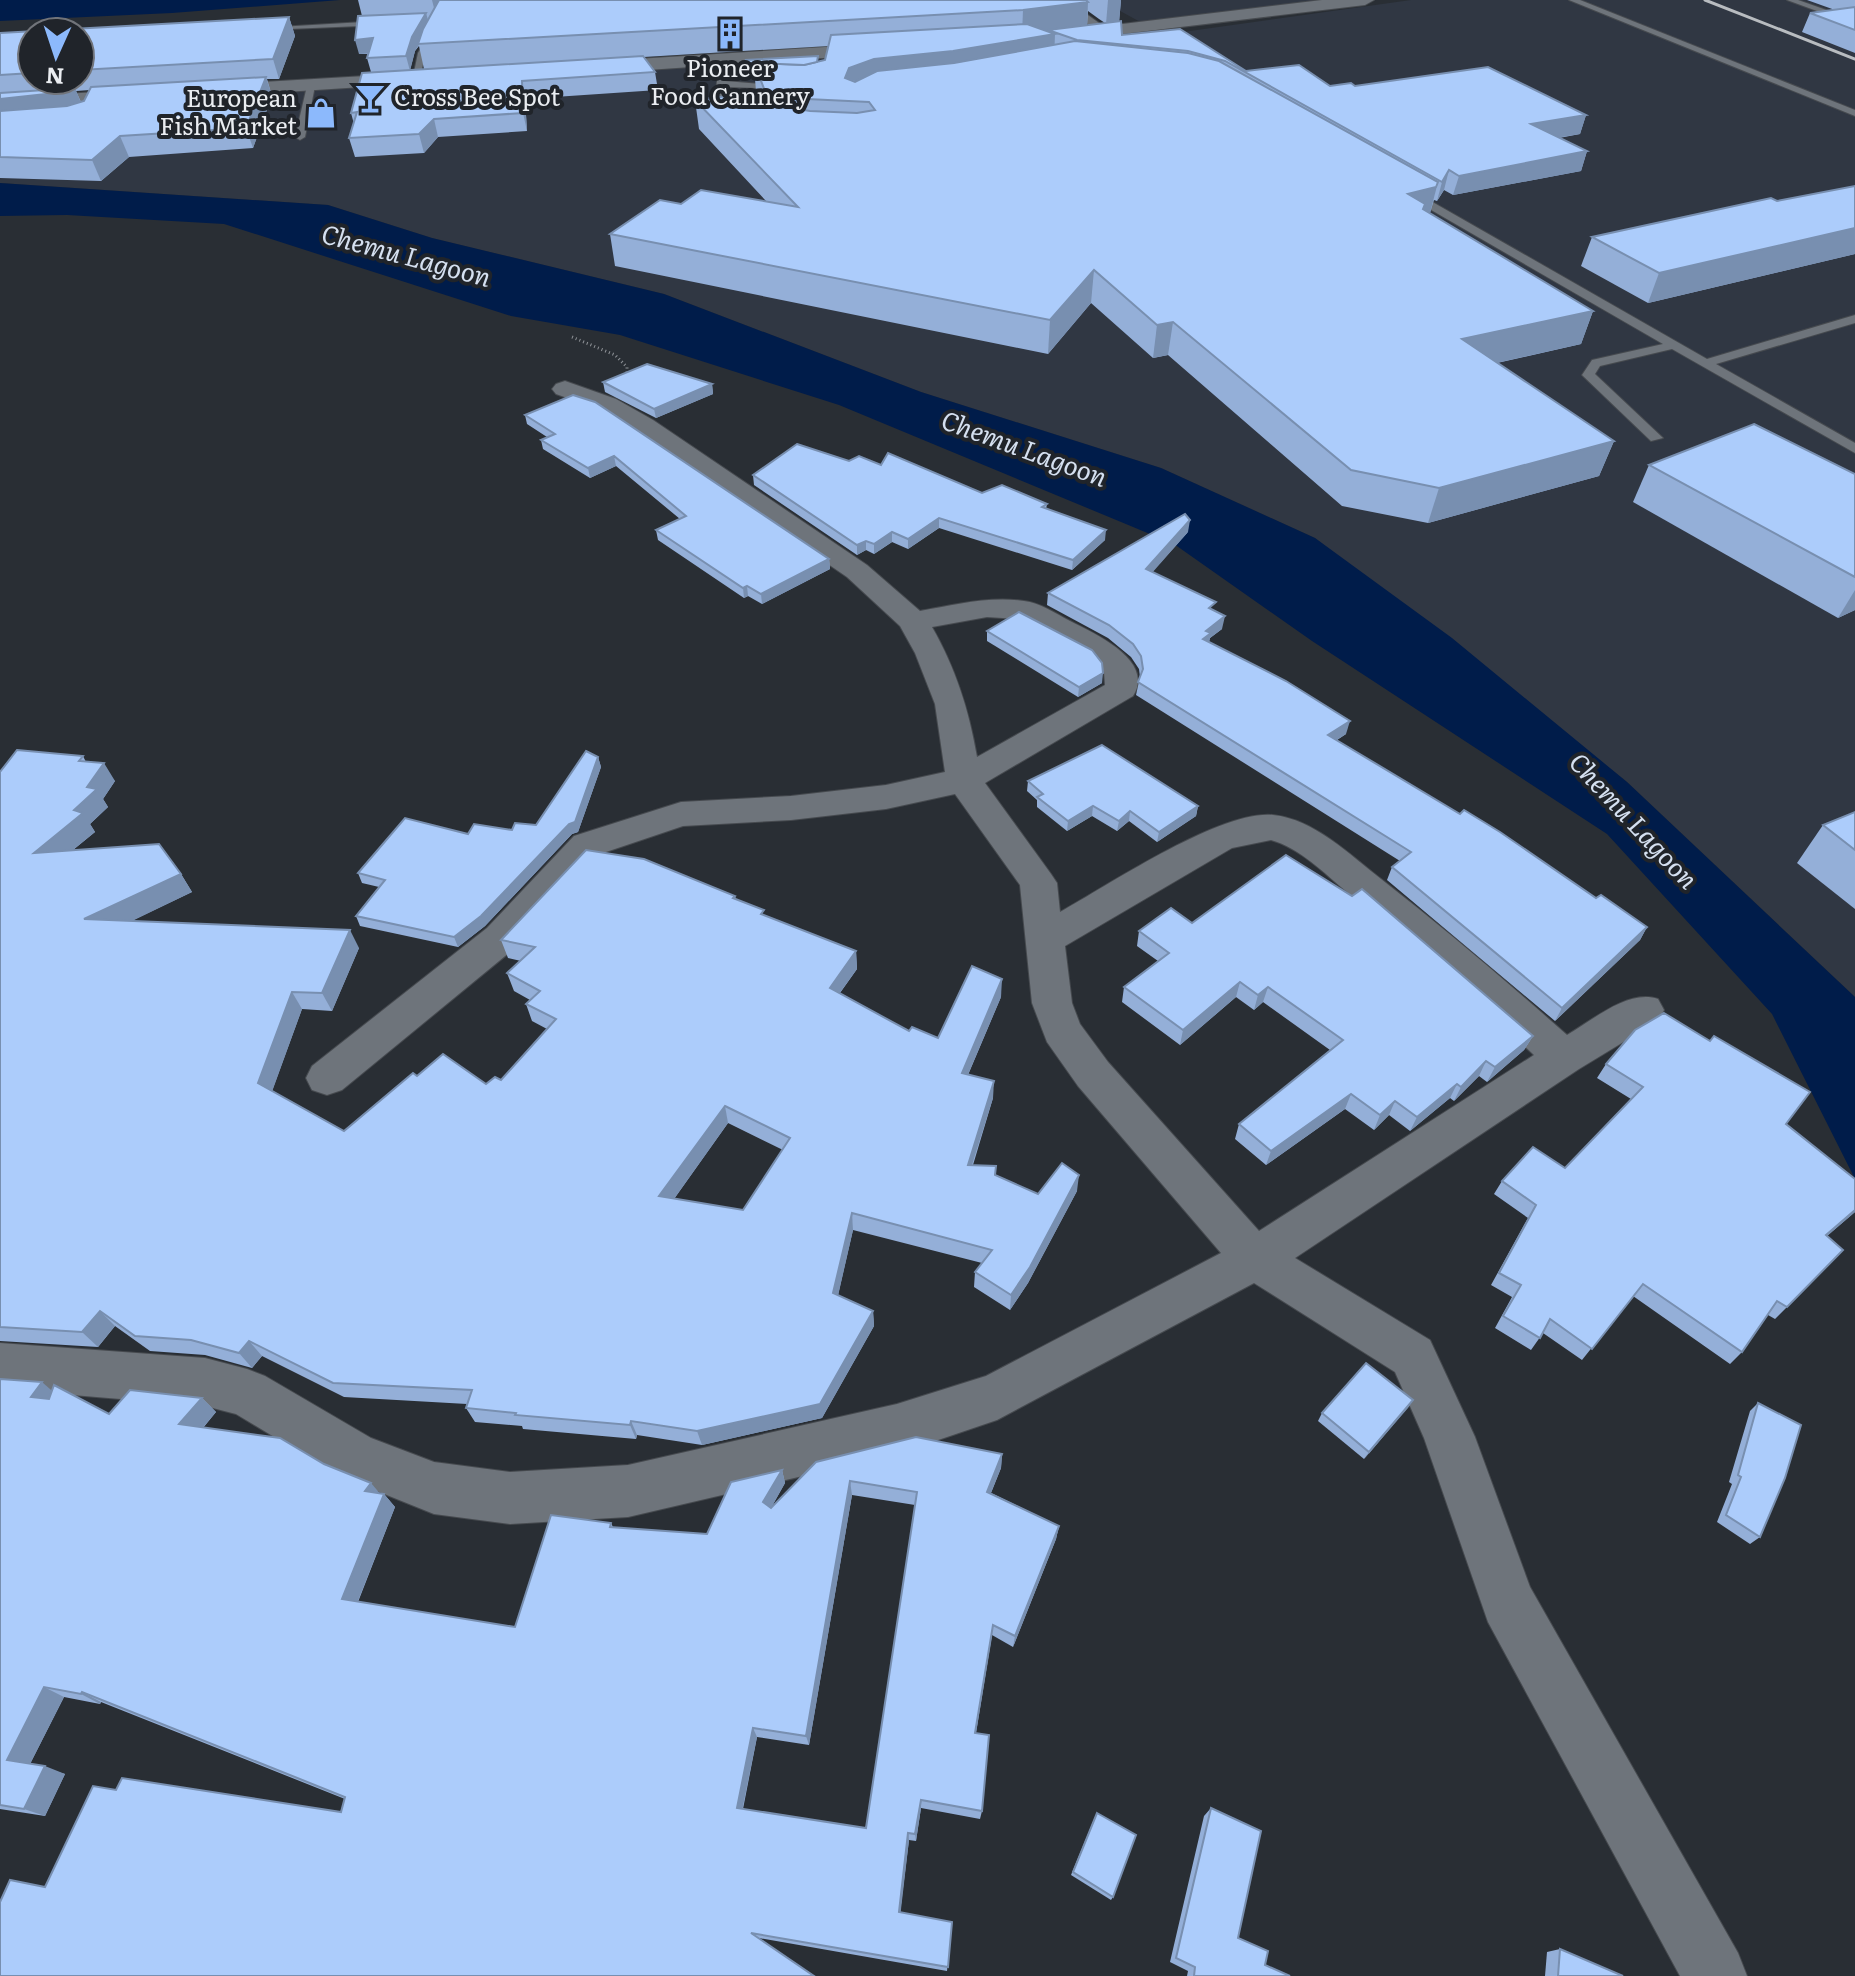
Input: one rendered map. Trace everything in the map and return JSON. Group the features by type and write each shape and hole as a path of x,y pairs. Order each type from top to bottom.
{"street":[{"path":"1051,38 1365,0"},
{"path":"571,70 726,59 826,60 901,48"},
{"path":"188,93 423,79"},
{"path":"0,104 60,96 93,102 157,94"},
{"path":"565,389 607,404 644,426 857,571 913,621 931,653 951,704 964,780 1038,883 1052,1003 1062,1031 1093,1074 1255,1259 1413,1356 1449,1437 1508,1602 1715,1976"},
{"path":"327,1078 501,938 587,845 681,814 791,808 886,797 964,780 1121,689 1120,671 1104,651 1025,610 987,608 913,621"},
{"path":"1045,939 1222,837 1272,827 1295,834 1328,857 1438,944 1564,1057"},
{"path":"0,1366 205,1382 247,1393 355,1457 434,1488 510,1498 628,1491 897,1429 997,1396 1255,1259 1564,1057 1644,1010"}],"lane":[{"path":"423,79 422,53 453,0"},
{"path":"1070,0 1075,10 1103,30"},
{"path":"1573,0 1855,113"},
{"path":"1791,0 1855,23"},
{"path":"426,22 441,21"},
{"path":"248,28 396,23"},
{"path":"726,59 719,92 722,105 730,114 743,118"},
{"path":"721,84 792,87"},
{"path":"300,137 311,86"},
{"path":"1398,187 1855,449"},
{"path":"1706,363 1852,324"},
{"path":"1656,438 1588,375 1596,363 1673,345"}],"shaded area":[{"path":"1100,0 1325,0 1144,24"},
{"path":"1411,0 1855,0 1855,997 1627,782 1315,538 1161,468 921,392 664,294 432,238 328,205 0,183 0,109 1067,42 1097,44"}],"water":[{"path":"0,0 340,0 172,13 16,16 16,20 0,21"},
{"name":"Chemu Lagoon","path":"0,183 328,205 432,238 664,294 921,392 1161,468 1315,538 1452,638 1627,782 1855,997 1855,1179 1772,1014 1607,834 1312,641 1174,544 839,405 620,335 511,316 224,224 67,215 0,216"}],"building":[{"path":"439,0 1088,2 1023,10 418,44"},
{"path":"1855,7 1855,30 1810,13"},
{"path":"426,13 412,37 406,56 367,58 373,38 355,40 358,16"},
{"path":"289,17 273,59 96,69 96,28"},
{"path":"1121,21 1122,35 1180,29 1246,71 1299,65 1330,86 1351,83 1355,86 1488,67 1586,115 1531,124 1587,151 1459,176 1449,170 1442,182 1225,61 1188,51 1077,40 1048,30"},
{"path":"1027,24 1055,34 953,51 874,59 849,68 845,78 855,82 877,71 954,63 1075,41 1188,53 1219,61 1438,182 1436,187 1408,194 1425,204 1423,209 1593,311 1462,339 1614,441 1439,488 1351,470 1173,322 1157,325 1094,270 1050,320 610,234 660,200 681,204 701,190 798,207 695,100 736,95 759,103 810,111 857,113 875,110 869,102 807,99 761,91 765,91 754,63 804,65 825,60 831,35"},
{"path":"16,32 16,74 0,75 0,33"},
{"path":"643,56 655,72 522,81 523,113 434,119 419,134 349,138 357,112 351,113 362,73"},
{"path":"818,56 817,62 804,65 754,63 754,71 750,71 746,60"},
{"path":"266,77 246,128 120,136 92,160 0,157 0,111 67,106 84,101 86,96 96,96 96,87"},
{"path":"16,92 16,96 28,96 0,99 0,93"},
{"path":"1855,186 1855,228 1659,273 1592,237 1771,198 1777,201"},
{"path":"647,364 712,384 654,409 603,382"},
{"path":"573,395 595,402 829,559 761,594 747,586 743,588 656,530 686,516 614,456 588,468 541,440 555,434 525,415"},
{"path":"1754,424 1855,474 1855,577 1649,465"},
{"path":"797,444 849,461 859,456 881,465 888,453 982,493 1002,485 1047,504 1042,507 1106,530 1073,560 939,518 908,539 892,532 874,544 866,541 857,545 753,475"},
{"path":"1185,514 1190,520 1146,569 1216,602 1209,608 1225,616 1206,631 1211,633 1203,639 1286,681 1350,721 1328,735 1460,814 1464,810 1596,898 1601,895 1647,927 1562,1008 1392,867 1411,852 1138,682 1143,669 1141,656 1133,644 1109,625 1048,593"},
{"path":"1019,612 1092,650 1102,663 1103,673 1079,687 987,631"},
{"path":"1102,745 1198,806 1159,832 1130,811 1119,821 1093,806 1068,821 1037,797 1043,794 1028,781"},
{"path":"17,750 83,756 79,761 104,763 87,787 97,789 74,810 83,813 34,853 159,844 181,874 84,919 350,930 322,993 292,992 258,1083 344,1131 413,1073 417,1076 443,1054 486,1084 495,1077 501,1080 556,1019 526,1004 540,991 507,973 535,947 501,940 586,850 644,859 735,896 733,898 764,910 761,914 856,951 830,988 909,1031 912,1027 938,1038 972,966 1002,979 962,1073 994,1081 968,1165 996,1166 995,1175 1038,1194 1062,1163 1079,1175 1030,1267 1011,1295 975,1272 992,1250 852,1213 833,1293 873,1311 820,1404 697,1431 631,1421 630,1425 466,1408 472,1390 333,1383 249,1341 239,1353 191,1340 135,1336 100,1311 82,1332 0,1327 0,772","holes":["725,1106 790,1138 743,1210 659,1196"]},
{"path":"586,751 598,757 575,822 569,824 481,916 454,937 356,916 385,880 358,873 405,818 468,834 474,824 512,830 515,823 536,825"},
{"path":"1855,812 1855,850 1823,825"},
{"path":"1286,855 1352,896 1362,889 1533,1036 1495,1067 1486,1061 1461,1087 1457,1084 1417,1117 1395,1101 1380,1115 1351,1094 1271,1151 1239,1124 1343,1040 1268,987 1258,995 1240,982 1183,1030 1124,987 1169,953 1139,931 1171,908 1192,923"},
{"path":"1664,1013 1710,1041 1714,1036 1810,1092 1786,1124 1855,1179 1855,1210 1826,1235 1843,1250 1787,1307 1777,1301 1742,1352 1643,1284 1592,1349 1550,1319 1540,1338 1503,1316 1521,1285 1499,1273 1536,1205 1502,1181 1533,1147 1565,1168 1643,1087 1606,1064 1635,1030"},
{"path":"1366,1363 1413,1400 1369,1452 1322,1413"},
{"path":"0,1379 42,1382 31,1397 49,1399 54,1385 109,1414 130,1390 202,1398 179,1424 280,1438 324,1464 371,1483 365,1491 384,1494 342,1599 515,1627 551,1515 611,1523 610,1527 707,1534 731,1482 782,1470 763,1502 771,1508 816,1462 916,1437 1002,1454 987,1492 1059,1526 1015,1636 993,1625 975,1733 989,1735 982,1811 921,1800 915,1834 908,1833 899,1912 952,1922 948,1967 751,1933 814,1976 0,1976 0,1902 10,1880 45,1887 93,1786 116,1790 122,1778 341,1812 345,1797 82,1692 44,1687 7,1760 45,1766 24,1809 0,1805","holes":["850,1481 917,1492 866,1828 737,1808 753,1728 806,1736"]},
{"path":"1758,1403 1801,1425 1785,1478 1760,1537 1726,1515 1741,1477 1738,1475"},
{"path":"1211,1808 1261,1831 1238,1938 1268,1951 1265,1965 1290,1976 1194,1976 1195,1967 1176,1958"},
{"path":"1097,1813 1136,1835 1113,1897 1073,1872"},
{"path":"1560,1949 1623,1976 1558,1976"}],"railway":[{"path":"1705,0 1855,59"}],"place":[{"name":"Pioneer Food Cannery","path":"730,34"},
{"name":"Cross Bee Spot","path":"370,98"},
{"name":"European Fish Market","path":"321,113"}]}
